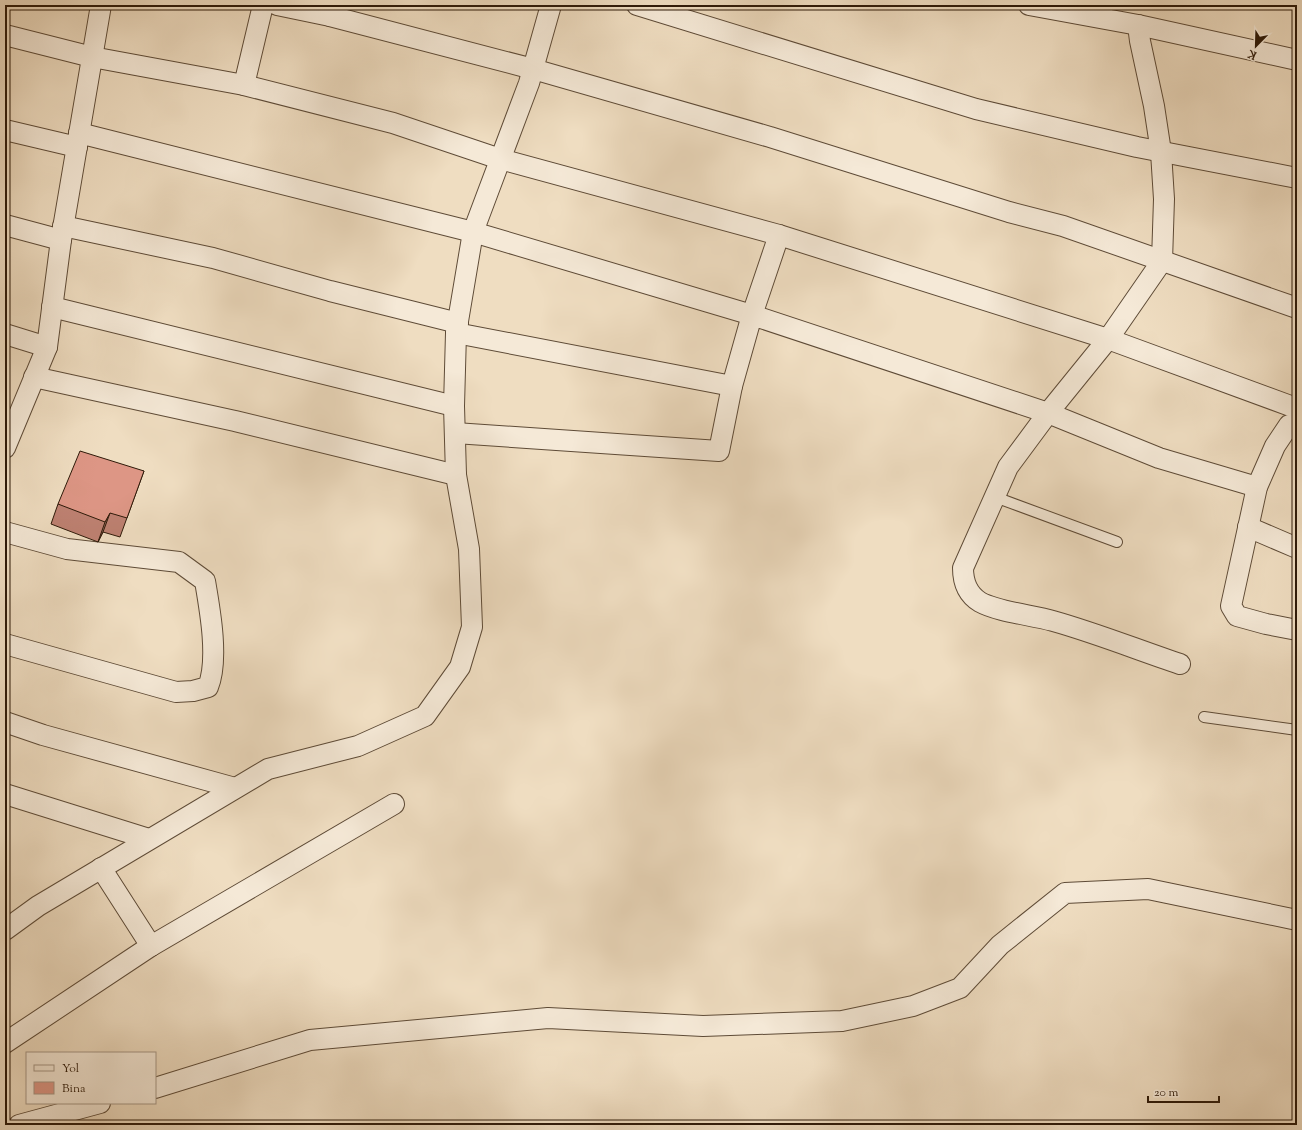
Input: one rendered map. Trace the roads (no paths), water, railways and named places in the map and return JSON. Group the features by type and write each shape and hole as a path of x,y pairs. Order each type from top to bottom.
{"street":[{"path":"5,448 46,347 62,233 101,5"},
{"path":"244,86 262,5"},
{"path":"277,5 331,11 762,135 1009,212 1063,226 1297,308"},
{"path":"5,930 38,906 268,769 358,746 425,716 460,667 472,627 469,549 456,475 454,406 457,328 473,232 533,69 551,5"},
{"path":"637,5 976,109 1161,152 1297,178"},
{"path":"1029,5 1138,25 1297,60"},
{"path":"1138,25 1154,106 1161,152 1164,199 1162,261 1108,339 1048,413 1008,467 963,568 964,583 973,596 988,605 1054,622 1180,664"},
{"path":"5,35 92,57 244,86 393,123 500,159 779,235 1108,339 1295,416 1276,446 1257,487 1231,606 1237,616 1266,624 1297,630"},
{"path":"5,130 78,140 473,232 752,315 1048,413 1159,458 1257,487"},
{"path":"5,225 213,258 457,328 732,386"},
{"path":"455,433 719,451 732,386 752,315 779,235"},
{"path":"52,307 454,406"},
{"path":"5,334 46,347"},
{"path":"34,377 235,421 456,475"},
{"path":"1248,527 1297,548"},
{"path":"5,532 67,549 179,562 205,581 212,626 212,678 208,687 193,691 176,692 5,644"},
{"path":"5,722 43,736 235,788"},
{"path":"5,794 149,839"},
{"path":"5,1043 28,1026 151,946 394,804"},
{"path":"101,868 151,946"},
{"path":"156,1088 310,1040 548,1018 703,1026 842,1021 913,1006 960,988 1000,946 1065,893 1148,889 1297,920"},
{"path":"19,1125 96,1104"}],"lane":[{"path":"995,497 1117,542"},
{"path":"1204,717 1297,730"}]}
